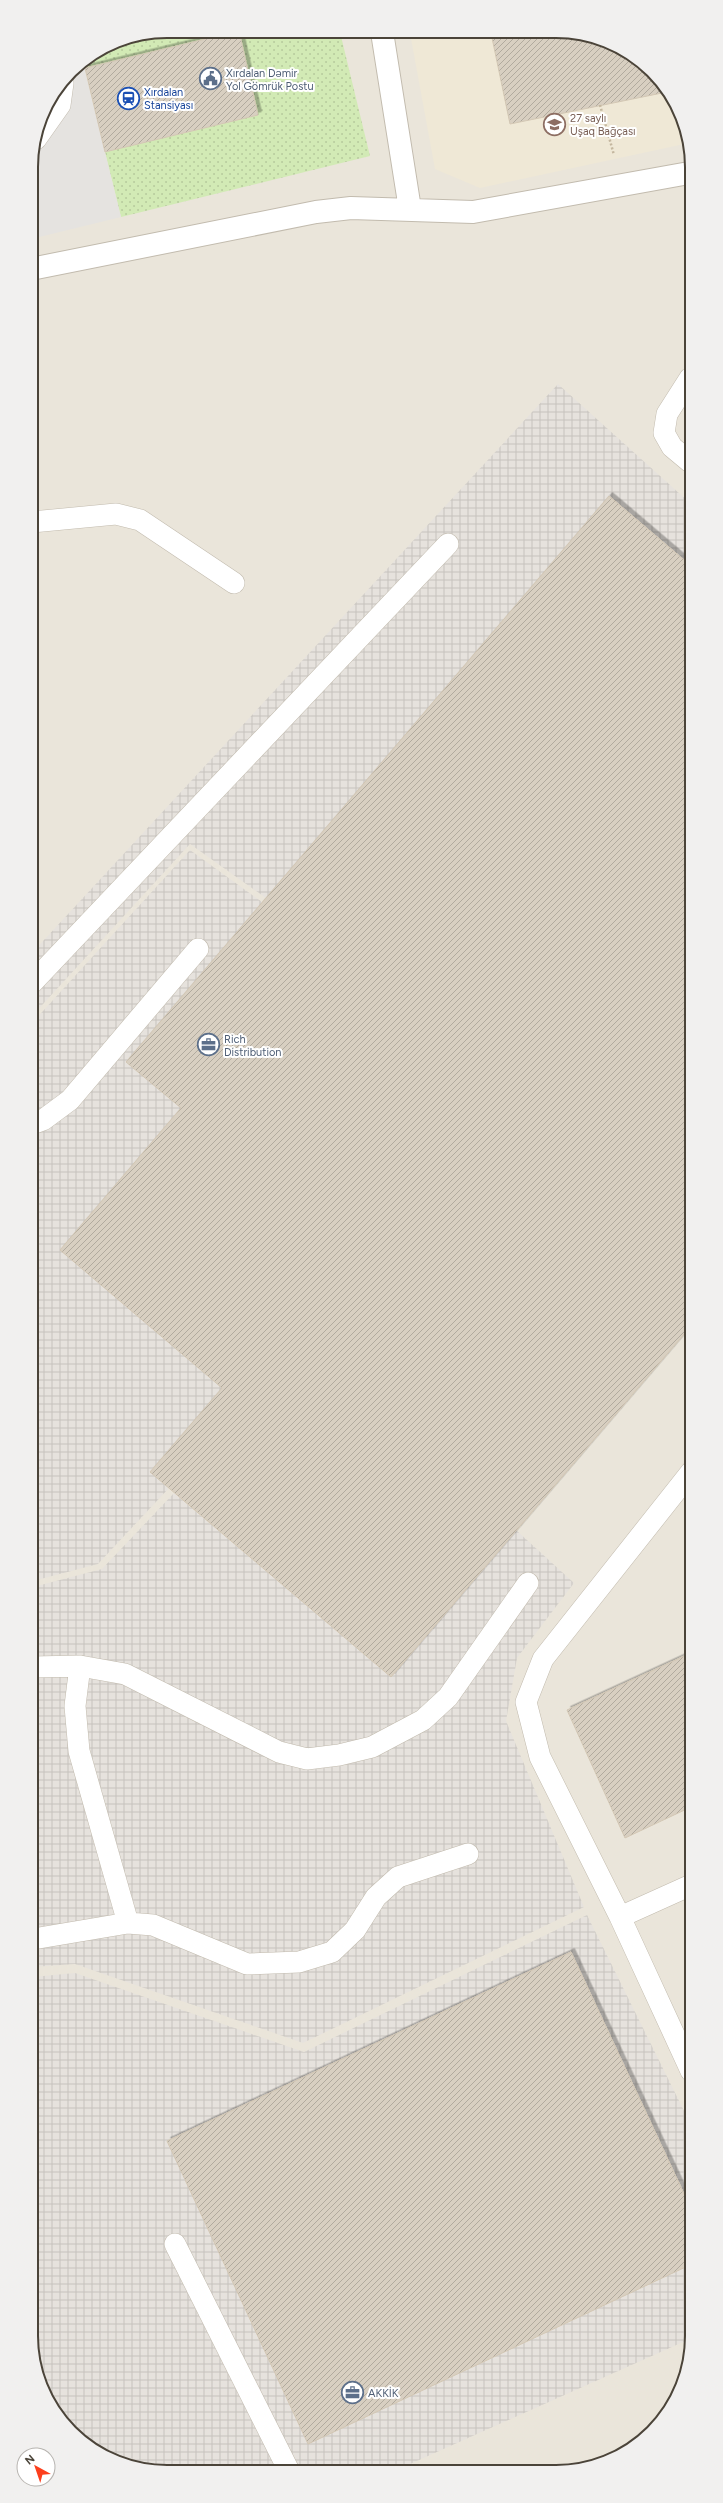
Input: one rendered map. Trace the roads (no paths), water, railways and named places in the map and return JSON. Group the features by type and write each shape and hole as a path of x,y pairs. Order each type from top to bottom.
{"street":[{"path":"383,38 410,209"},
{"path":"38,268 316,212 351,208 473,212 622,186 685,173"}],"lane":[{"path":"45,127 60,105 62,94"},
{"path":"685,386 667,414 664,433 672,447 685,458"},
{"path":"38,521 116,514 140,520 234,583"},
{"path":"38,977 448,544"},
{"path":"38,1122 43,1120 70,1100 198,949"},
{"path":"685,1480 543,1659 526,1702 540,1757 620,1917 685,2058"},
{"path":"38,1667 80,1666 125,1674 279,1752 307,1759 339,1755 372,1748 423,1720 448,1697 528,1583"},
{"path":"80,1666 75,1706 79,1751 128,1923"},
{"path":"38,1938 128,1923 153,1925 247,1964 299,1962 332,1952 355,1930 376,1898 398,1877 468,1854"},
{"path":"620,1917 685,1888"},
{"path":"175,2244 286,2465"}],"place":[{"name":"Xırdalan Dəmir Yol Gömrük Postu","path":"211,79"},
{"name":"Xırdalan Stansiyası","path":"129,98"},
{"name":"27 saylı Uşaq Bağçası","path":"555,124"},
{"name":"Rich Distribution","path":"209,1045"},
{"name":"AKKİK","path":"352,2393"}]}
